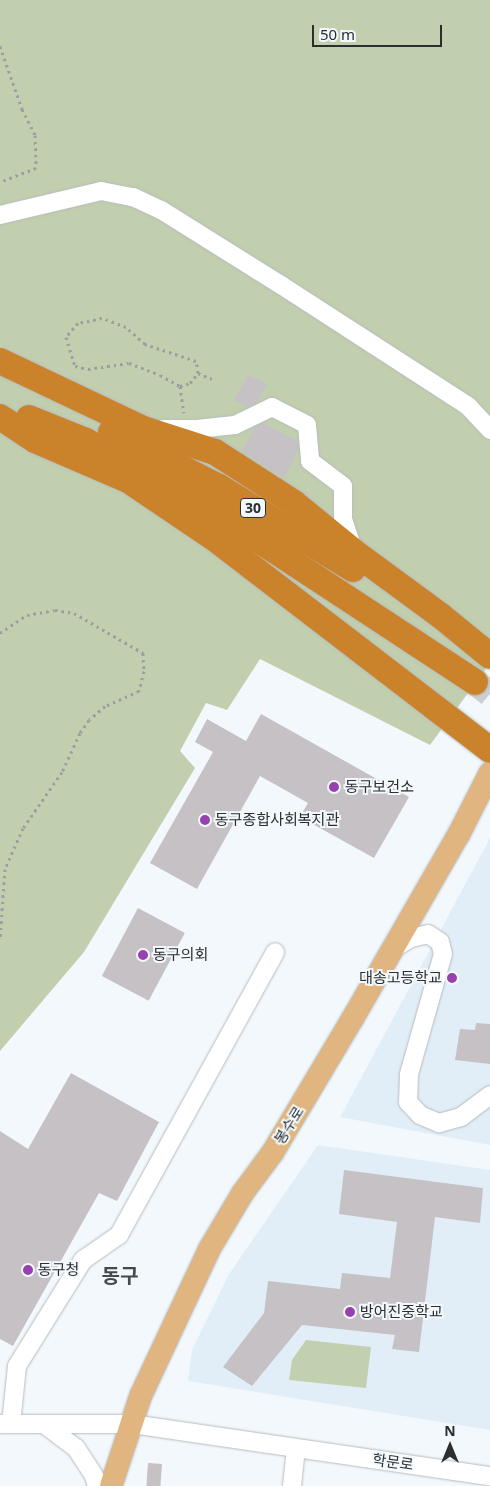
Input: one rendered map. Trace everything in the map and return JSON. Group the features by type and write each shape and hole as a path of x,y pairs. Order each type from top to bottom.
{"highway":[{"path":"0,361 142,429 215,452 294,503 354,552 441,616 490,656"},
{"name":"30","path":"0,376 219,487 347,565 483,675"},
{"name":"30","path":"0,406 86,441 210,508 483,675"},
{"path":"0,417 35,440 128,480 214,538 490,750"},
{"path":"441,616 490,632"}],"main road":[{"name":"봉수로","path":"111,1486 141,1395 210,1248 242,1194 296,1114 394,948 459,834 490,773"}],"street":[{"path":"0,215 101,191 133,196 161,210 281,285 409,370 468,406 490,430"},
{"path":"142,429 186,429 235,425 272,407 307,425 310,461 343,486 343,519 354,552"},
{"path":"394,948 411,938 428,934 440,942 443,954 409,1074 408,1102 420,1115 439,1123 461,1117 490,1095"},
{"path":"6,1424 18,1366 83,1260 119,1235 275,952"},
{"name":"학문로","path":"6,1424 132,1424 490,1476"},
{"path":"44,1424 76,1448 94,1476 97,1486"},
{"path":"292,1486 296,1449"}],"path":[{"path":"0,46 22,108 35,135 36,168 0,182"},
{"path":"102,318 126,327 145,344 196,361 198,373 190,383 180,386 160,374 129,363 88,369 75,366 66,336 78,323 102,318"},
{"path":"198,373 212,379"},
{"path":"180,386 186,429"},
{"path":"0,633 27,615 55,610 74,614 142,653 144,671 139,691 105,706 89,720 80,733 62,772 23,828 4,868 0,938"}],"shaded area":[{"name":"대송고등학교","path":"490,838 490,1145 340,1117"},
{"name":"방어진중학교","path":"318,1145 490,1170 490,1430 188,1381 192,1350 229,1274"}],"green space":[{"path":"0,0 490,0 490,663 430,745 260,659 227,710 206,703 180,751 195,768 84,952 0,1051"},
{"path":"306,1340 371,1347 366,1388 289,1380 292,1360"}],"building":[{"path":"248,375 267,384 257,402 248,407 234,400"},
{"path":"263,423 298,441 298,450 284,478 242,451 254,428"},
{"path":"261,714 409,797 374,858 300,817 308,803 260,776 197,889 150,863 213,752 195,742 207,719 246,741"},
{"name":"동구의회","path":"138,908 185,933 149,1001 102,976"},
{"path":"476,1023 490,1024 490,1064 455,1060 460,1029 475,1030"},
{"name":"동구청","path":"71,1073 159,1122 117,1201 99,1193 13,1346 0,1339 0,1131 28,1149"},
{"path":"344,1170 483,1188 480,1223 435,1217 419,1352 392,1349 395,1335 302,1325 252,1386 223,1367 264,1313 268,1281 340,1289 342,1273 390,1278 397,1222 339,1214"},
{"path":"148,1463 162,1464 160,1486 146,1486"}],"tunnel":[{"path":"475,682 490,694"}],"place":[{"name":"동구보건소","path":"334,787"},
{"name":"동구종합사회복지관","path":"205,820"},
{"name":"동구의회","path":"143,955"},
{"name":"대송고등학교","path":"452,978"},
{"name":"동구청","path":"28,1270"},
{"name":"방어진중학교","path":"350,1312"}],"district":[{"name":"동구","path":"120,1275"}]}
